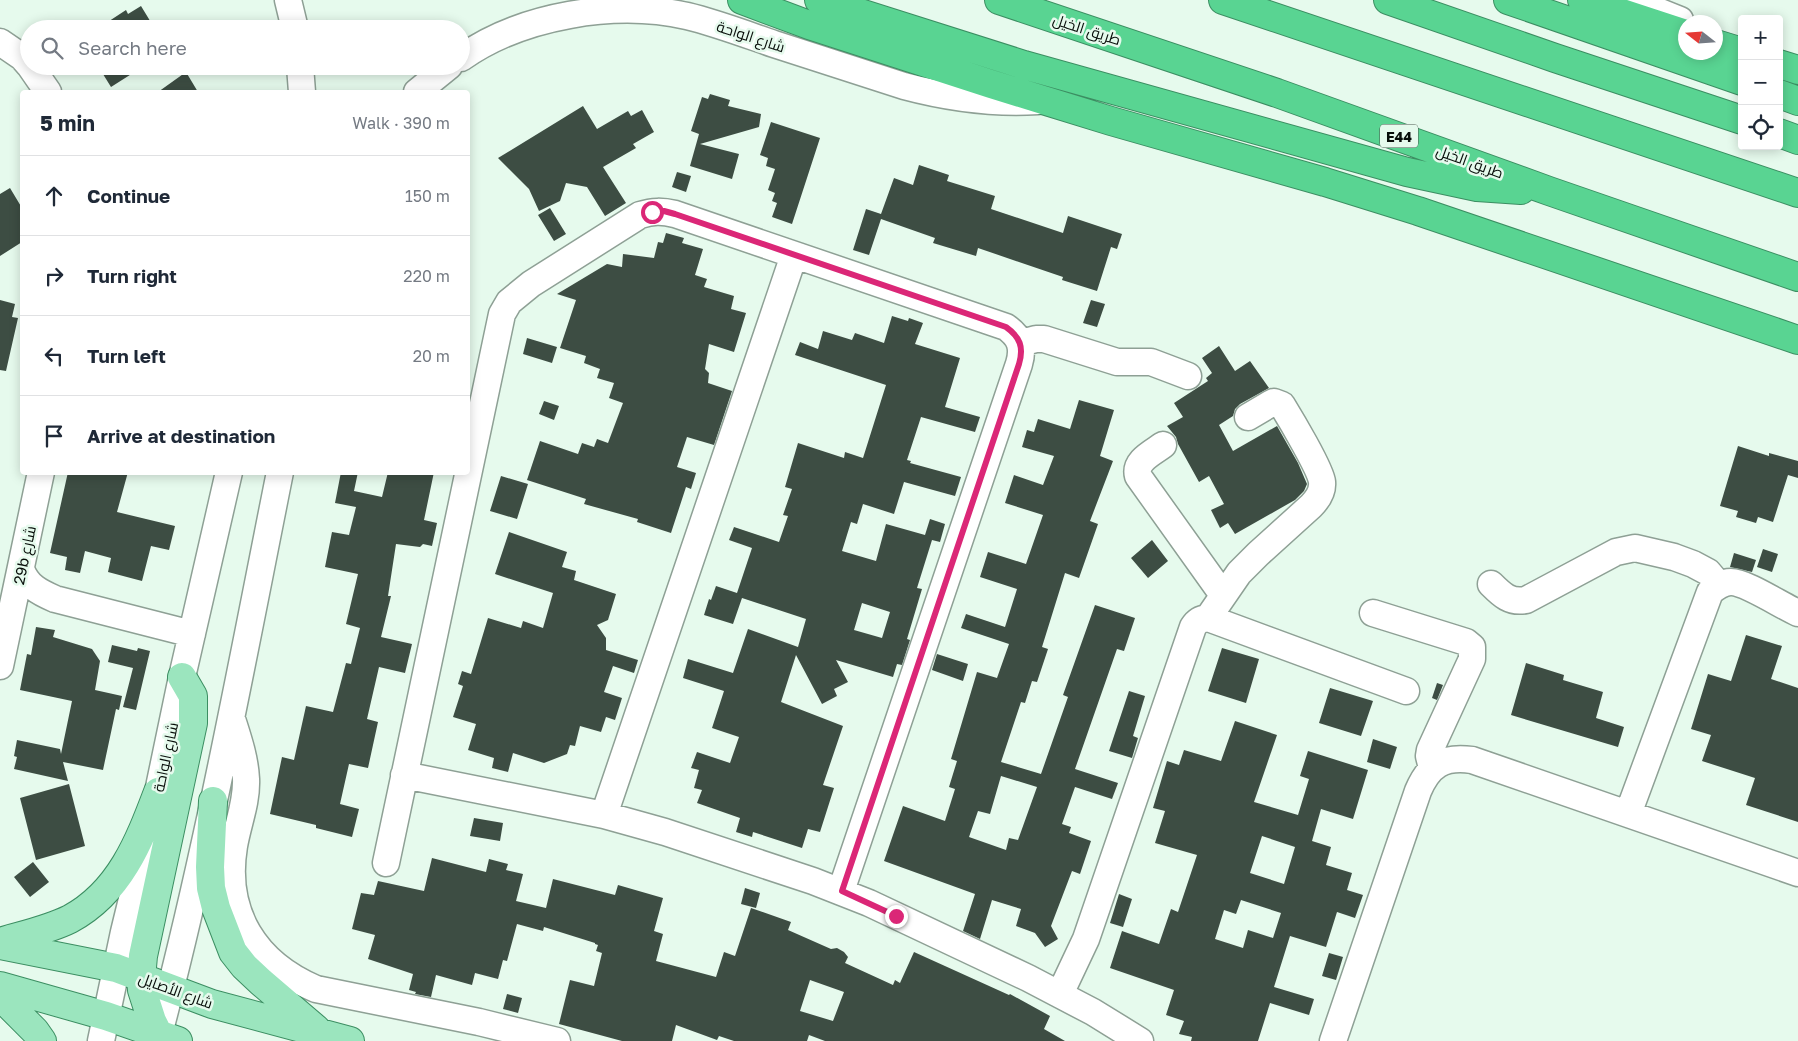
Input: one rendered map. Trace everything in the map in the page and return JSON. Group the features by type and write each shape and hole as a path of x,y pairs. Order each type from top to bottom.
{"highway":[{"path":"742,0 809,25 1046,101 1111,121 1233,154 1418,211 1792,342"},
{"path":"819,0 1024,65 1407,172 1477,187 1549,191"},
{"name":"طريق الخيل","path":"999,0 1295,99 1549,191 1798,277"},
{"path":"1222,0 1798,193"},
{"path":"1388,0 1738,119"},
{"path":"1508,0 1738,80"},
{"path":"1582,0 1678,31"},
{"path":"1723,46 1738,51"},
{"path":"1783,95 1798,101"},
{"path":"1783,134 1798,140"}],"main road":[{"path":"132,1033 135,1012 134,1000 127,983 128,973 146,938 193,723 193,696 182,677"},
{"path":"0,943 69,919 106,892 118,878 136,847 158,792"},
{"path":"213,801 211,888 216,908 233,952 260,982 324,1035"},
{"name":"شارع الأصايل","path":"0,943 128,973 212,1004 350,1041"},
{"path":"128,973 164,1039"},
{"path":"0,986 103,1028 164,1039"},
{"path":"0,996 35,1030 42,1041"}],"street":[{"path":"288,0 293,20"},
{"path":"1630,0 1678,19"},
{"name":"شارع الواحة","path":"470,53 508,33 555,17 597,10 639,9 686,15 894,83 938,95 1010,103 1046,101"},
{"path":"1723,35 1738,41"},
{"path":"0,42 20,56"},
{"path":"36,75 47,90"},
{"path":"301,75 302,90"},
{"path":"419,90 438,75"},
{"path":"470,462 498,329 502,314 509,302 531,284 630,221 640,215 652,212 664,211 675,214 1006,327 1015,333 1022,353 1019,364 842,891"},
{"path":"604,815 794,255"},
{"path":"1020,343 1028,340 1044,339 1117,362 1151,362 1188,376"},
{"path":"1060,994 1086,939 1200,623 1248,564 1311,506 1321,492 1320,475 1282,405 1274,402 1248,417"},
{"path":"1163,445 1140,462 1137,471 1138,476 1223,595"},
{"name":"29b شارع","path":"0,666 40,475"},
{"name":"شارع الواحة","path":"103,1028 128,973 158,792 182,677 229,475"},
{"path":"164,1039 170,990 213,801 279,475"},
{"path":"386,863 467,475"},
{"path":"1491,584 1512,600 1526,600 1616,552 1635,548 1674,557 1693,564 1708,572 1718,585"},
{"path":"21,569 28,584 54,599 192,634"},
{"path":"1628,814 1710,592 1718,585 1730,582 1742,584 1798,614"},
{"path":"11,614 28,603 54,599"},
{"path":"1373,613 1466,642 1472,647 1472,659 1430,750 1429,756 1432,768"},
{"path":"1200,623 1406,691"},
{"path":"231,716 243,757 246,778 244,807 233,854 232,886 236,908 251,940 269,961 299,982 316,989 479,1022 557,1041"},
{"path":"1333,1041 1423,778 1432,768 1444,761 1458,758 1472,760 1798,872"},
{"path":"404,775 604,815 665,832 842,891 1060,994 1140,1041"}],"building":[{"path":"141,6 150,20 111,20 126,10 128,14"},
{"path":"104,75 130,75 111,87"},
{"path":"182,75 188,75 197,90 161,90"},
{"path":"710,94 730,100 728,106 761,114 759,127 700,144 739,154 732,179 690,166 699,134 691,131 702,97 708,99"},
{"path":"583,106 597,129 628,111 631,116 642,110 654,132 633,144 636,148 603,167 626,203 605,216 587,187 566,183 560,201 539,211 529,189 498,158"},
{"path":"771,122 820,138 792,224 772,217 777,203 772,201 775,193 768,190 775,169 766,166 768,158 760,155"},
{"path":"919,165 949,175 947,181 995,196 991,209 1063,233 1068,216 1122,234 1117,249 1111,247 1097,291 1062,280 1063,277 978,248 976,256 933,243 935,238 881,219 869,255 853,250 866,209 881,214 894,178 913,185"},
{"path":"677,172 691,176 686,192 672,187"},
{"path":"10,188 20,205 20,243 0,256 0,194"},
{"path":"550,208 566,234 554,241 538,215"},
{"path":"666,233 684,238 682,243 703,249 695,275 707,279 704,287 734,296 731,309 746,313 734,352 709,344 705,369 709,373 708,383 732,391 714,445 687,437 677,467 696,473 691,489 686,487 671,533 637,522 638,519 584,504 586,499 527,480 540,441 578,454 582,443 594,447 597,439 608,443 623,403 609,398 614,383 597,378 600,369 584,363 586,356 560,348 576,300 557,294 607,264 622,267 623,254 654,258 658,242 663,243"},
{"path":"0,300 15,304 12,317 18,318 6,371 0,370"},
{"path":"1091,300 1105,304 1097,327 1083,323"},
{"path":"892,316 908,321 909,318 923,323 915,344 960,358 945,407 980,417 975,432 921,417 907,460 911,461 910,463 961,477 955,496 904,482 894,514 863,504 857,524 851,522 842,551 876,561 886,524 925,535 930,519 945,524 940,542 932,540 917,588 922,589 907,639 910,640 902,665 897,664 893,677 836,660 848,682 834,689 837,696 822,704 796,655 781,702 843,726 823,785 834,788 820,832 808,829 802,848 753,832 752,837 736,832 740,818 697,803 702,790 694,788 699,770 691,768 697,752 730,763 739,737 712,728 724,691 683,678 688,659 733,673 748,629 798,647 806,619 742,598 733,624 704,615 716,586 737,593 752,548 729,540 734,527 779,542 788,516 783,515 792,489 785,487 798,443 844,458 845,452 863,458 886,385 795,355 800,342 818,349 823,331 852,340 855,333 884,343","holes":["862,603 890,612 882,638 854,630"]},
{"path":"527,338 557,347 552,363 523,354"},
{"path":"1219,346 1235,371 1250,361 1269,388 1240,404 1235,409 1233,416 1219,425 1233,451 1277,426 1298,463 1307,484 1304,491 1295,500 1235,534 1228,523 1220,528 1211,510 1224,504 1209,476 1199,482 1176,437 1167,426 1183,417 1174,403 1208,381 1206,378 1212,373 1202,358"},
{"path":"1079,400 1114,410 1100,456 1113,461 1090,521 1098,524 1079,578 1065,573 1042,647 1048,649 1037,682 1032,681 1025,703 1021,702 1001,762 1041,774 1068,697 1063,695 1095,605 1135,618 1124,651 1117,649 1075,769 1118,783 1112,799 1075,787 1062,824 1071,827 1069,833 1091,841 1080,874 1072,871 1051,926 1058,939 1045,947 1035,933 1016,926 1021,909 992,900 980,939 963,931 975,894 884,861 903,806 945,821 955,789 949,787 957,761 951,759 977,672 997,678 1009,644 961,628 966,614 1005,627 1017,589 980,577 988,552 1026,564 1043,515 1005,503 1014,475 1043,485 1054,456 1022,447 1027,430 1034,432 1038,419 1070,429","holes":["1001,776 1037,787 1018,840 1009,838 1006,850 969,837 978,811 990,814"]},
{"path":"544,401 559,406 554,420 539,414"},
{"path":"1738,446 1769,456 1769,453 1798,461 1798,478 1788,475 1773,522 1758,517 1756,523 1736,517 1738,511 1720,506"},
{"path":"67,475 127,475 117,512 175,526 169,550 151,546 142,581 108,572 111,558 85,551 80,573 65,570 67,557 50,553"},
{"path":"340,475 357,475 354,491 382,497 387,475 433,475 424,520 437,523 432,546 423,544 420,547 396,544 388,596 391,596 381,637 412,644 405,673 379,667 367,719 378,722 368,768 349,764 340,804 359,809 352,837 316,828 316,825 270,814 282,757 294,760 306,706 333,712 346,663 351,664 360,628 346,624 358,574 325,567 332,532 349,535 356,507 335,503"},
{"path":"501,476 528,484 517,519 490,511"},
{"path":"509,532 567,552 562,567 576,571 574,580 616,594 608,620 597,625 606,638 606,650 638,660 634,673 613,666 604,692 622,698 615,720 606,717 601,732 580,726 575,746 570,745 567,754 544,763 513,753 508,772 492,768 494,758 468,750 476,724 453,717 463,686 458,684 462,671 471,674 488,618 521,628 523,621 543,628 553,593 495,574"},
{"path":"1152,540 1168,561 1148,578 1131,558"},
{"path":"1763,549 1778,554 1772,572 1757,567"},
{"path":"1734,553 1756,560 1752,572 1730,567"},
{"path":"36,627 55,630 53,637 92,649 100,661 95,690 122,696 119,710 116,709 103,770 63,762 68,781 14,769 17,757 14,756 17,740 60,749 61,754 72,701 20,690 27,654 31,655"},
{"path":"1746,635 1782,646 1771,679 1798,688 1798,822 1746,805 1755,778 1702,761 1711,735 1691,729 1708,674 1731,681"},
{"path":"112,645 137,651 138,648 150,651 136,710 123,707 133,668 108,662"},
{"path":"1222,648 1259,659 1246,703 1208,691"},
{"path":"937,654 968,664 963,681 932,670"},
{"path":"1526,663 1564,675 1563,680 1603,692 1596,718 1624,727 1618,747 1511,715"},
{"path":"1437,683 1443,685 1437,700 1432,698"},
{"path":"1330,688 1373,701 1361,736 1319,723"},
{"path":"1129,691 1145,696 1133,736 1138,738 1132,758 1109,751"},
{"path":"1235,721 1277,735 1254,802 1298,815 1309,779 1300,776 1308,751 1368,770 1353,819 1321,809 1312,841 1331,847 1326,865 1352,873 1347,890 1363,895 1355,918 1337,912 1326,947 1290,936 1274,987 1314,999 1309,1015 1270,1003 1258,1041 1191,1041 1192,1037 1179,1034 1184,1021 1166,1015 1174,990 1110,968 1122,931 1159,944 1171,909 1178,912 1197,855 1155,843 1165,811 1153,808 1167,761 1179,765 1184,750 1221,761","holes":["1262,836 1295,847 1284,884 1250,873","1241,900 1281,913 1273,938 1248,930 1243,948 1215,939 1224,910 1236,914"]},
{"path":"1373,739 1397,747 1390,769 1367,762"},
{"path":"69,784 85,846 36,860 20,798"},
{"path":"474,818 503,823 500,841 470,836"},
{"path":"432,858 486,872 489,859 508,864 506,870 523,874 516,901 546,908 553,879 615,895 618,885 663,898 654,931 663,934 656,961 716,977 724,952 735,956 751,908 791,922 788,930 831,949 837,948 848,957 845,963 893,985 895,980 900,983 914,952 1010,994 1050,1016 1044,1029 1065,1041 825,1041 809,1035 807,1041 734,1041 719,1036 717,1040 676,1025 672,1041 622,1041 559,1024 570,980 594,986 602,953 596,951 598,945 544,927 543,931 517,924 507,961 503,960 498,979 475,973 472,985 436,975 431,997 415,994 416,992 409,990 413,974 368,959 375,935 352,929 361,893 374,895 378,881 424,891","holes":["810,980 844,992 833,1021 800,1011"]},
{"path":"33,862 49,882 30,897 14,877"},
{"path":"745,888 760,893 756,908 741,904"},
{"path":"1119,894 1132,899 1123,927 1110,923"},
{"path":"1329,953 1343,957 1336,980 1322,976"},
{"path":"507,994 522,998 518,1013 503,1009"}],"route":[{"path":"652,212 664,211 675,214 1006,327 1015,333 1020,343 1022,353 1019,364 842,891 896,916"}]}
